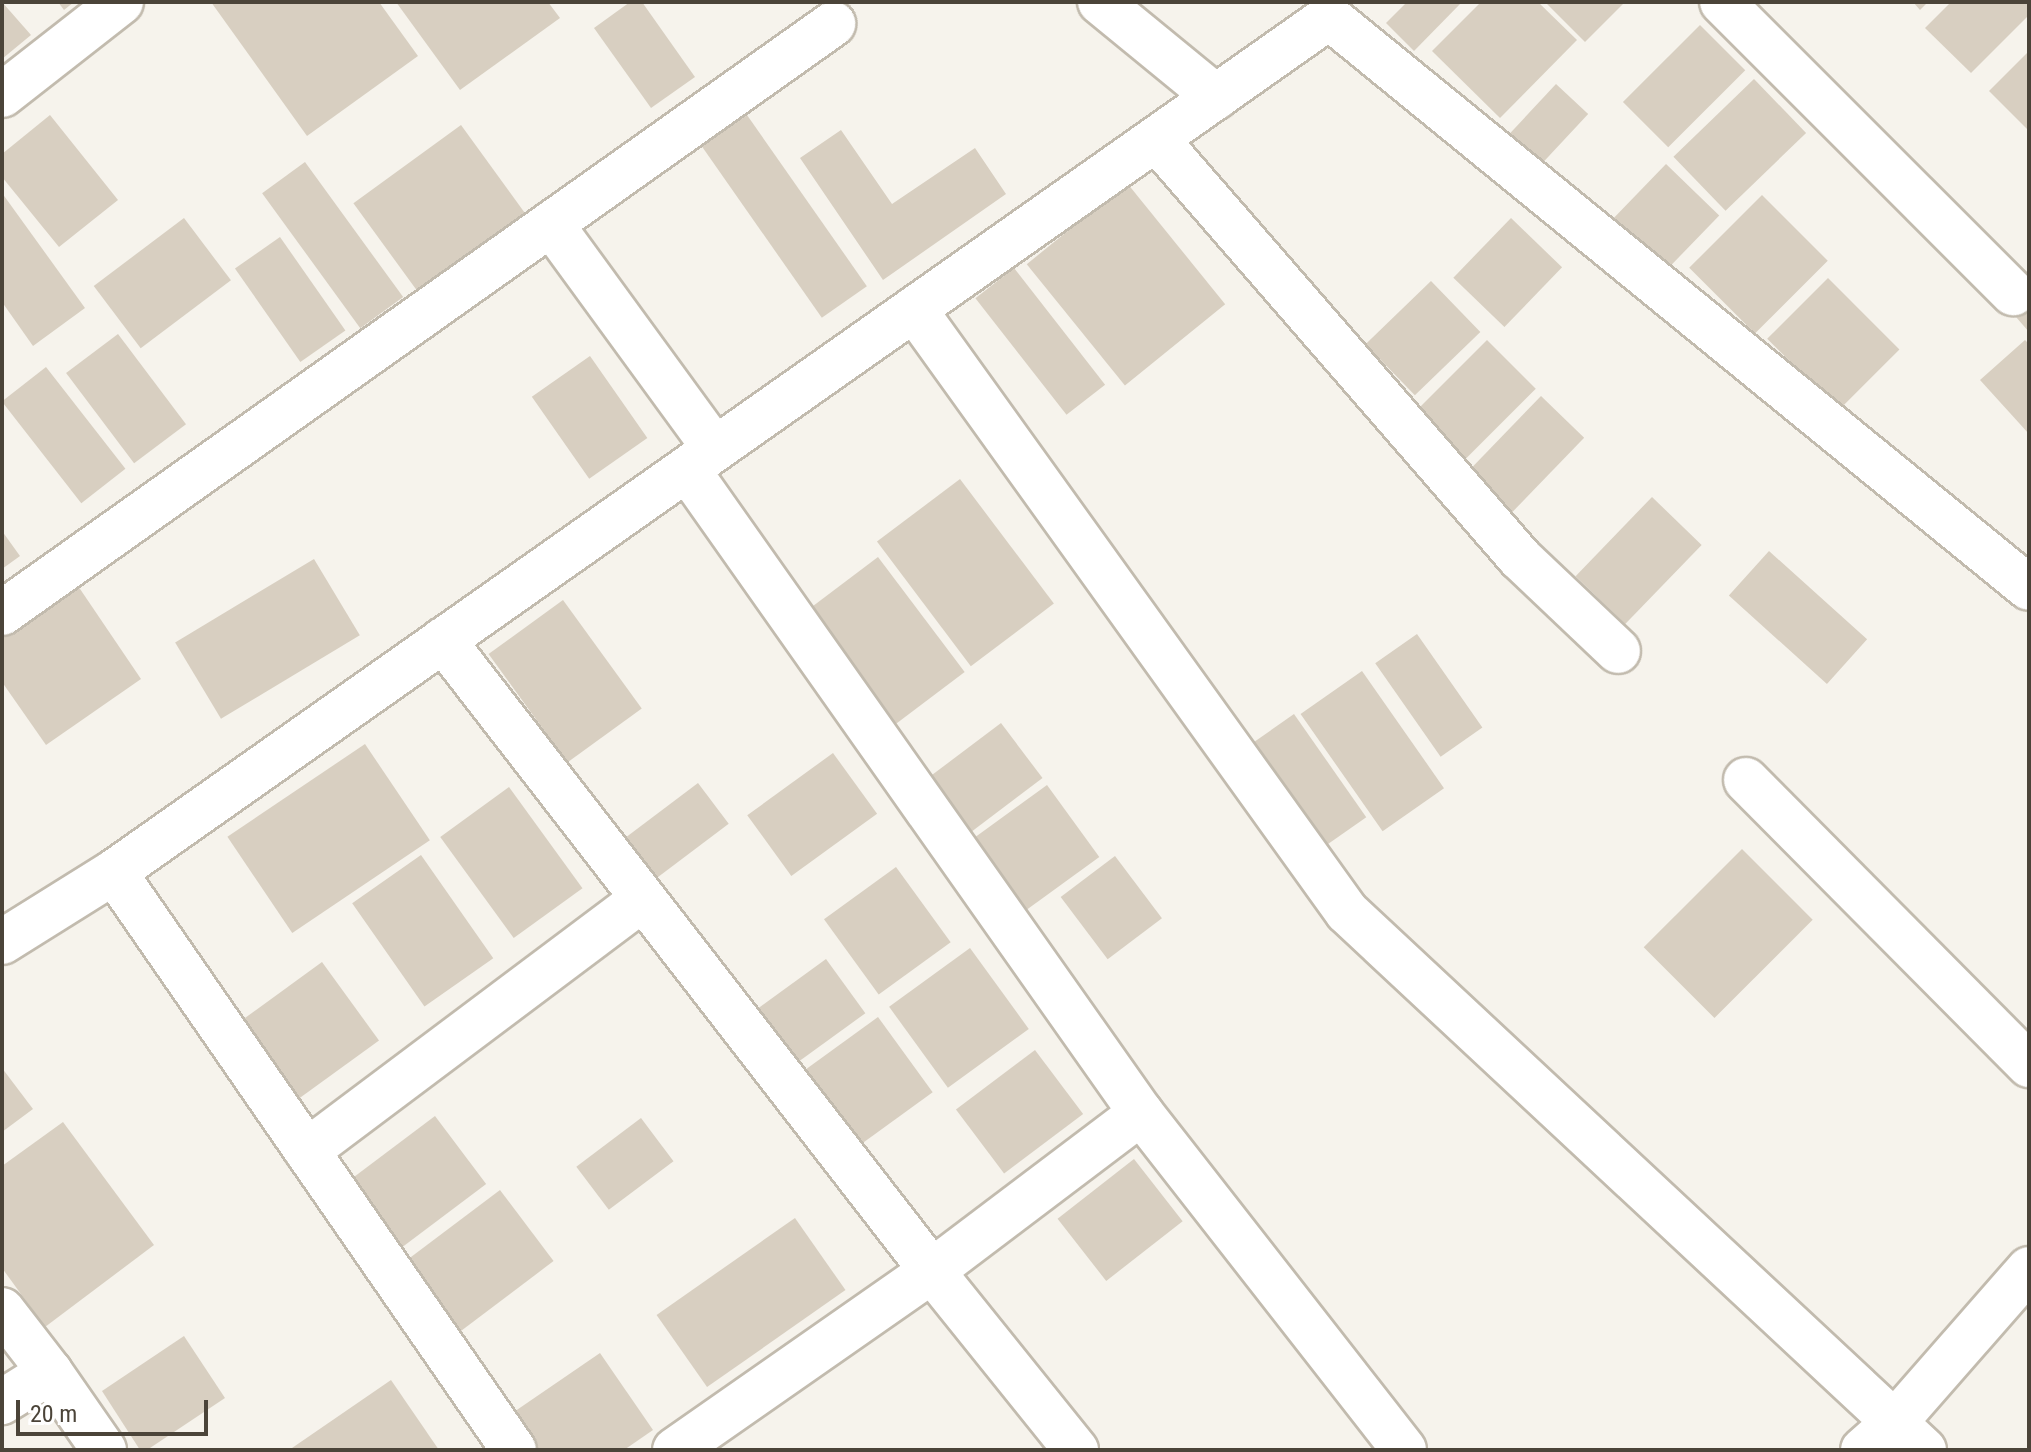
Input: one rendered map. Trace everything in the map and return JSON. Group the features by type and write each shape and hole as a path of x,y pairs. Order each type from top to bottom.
{"street":[{"path":"2,95 121,2"},
{"path":"1100,2 1216,97"},
{"path":"1722,2 2013,293"},
{"path":"2,942 114,872 1216,97 1331,7 2029,588"},
{"path":"2,613 833,24"},
{"path":"1156,139 1520,558 1618,651"},
{"path":"551,224 701,459 1141,1113 1404,1450"},
{"path":"914,309 1347,912 1910,1436"},
{"path":"443,640 932,1271 1076,1450"},
{"path":"1746,780 2029,1065"},
{"path":"114,872 514,1450"},
{"path":"307,1151 643,899"},
{"path":"694,1445 1141,1113"},
{"path":"1863,1450 1910,1436 2029,1269"},
{"path":"2,1310 104,1450"},
{"path":"2,1402 50,1372"}],"building":[{"path":"2,2 31,35 2,59"},
{"path":"58,2 74,2 64,10"},
{"path":"211,2 379,2 418,56 307,136"},
{"path":"396,2 548,2 560,18 460,90"},
{"path":"630,2 642,2 695,77 651,108 594,28"},
{"path":"1407,2 1462,2 1414,51 1386,23"},
{"path":"1481,2 1538,2 1577,40 1500,118 1432,51"},
{"path":"1545,2 1625,2 1585,42"},
{"path":"1913,2 1928,2 1920,10"},
{"path":"1951,2 2029,2 2029,15 1971,73 1925,28"},
{"path":"1700,25 1745,70 1668,147 1623,102"},
{"path":"2029,51 2029,131 1989,91"},
{"path":"1754,79 1806,133 1726,211 1673,157"},
{"path":"1556,84 1588,114 1535,171 1503,141"},
{"path":"50,115 118,200 59,247 2,177 2,154"},
{"path":"747,115 867,286 822,318 702,147"},
{"path":"461,125 527,216 420,295 353,203"},
{"path":"841,130 892,204 975,148 1006,194 883,280 800,158"},
{"path":"305,162 403,297 360,328 262,193"},
{"path":"1666,164 1719,215 1658,279 1605,227"},
{"path":"1127,183 1225,304 1125,385 1027,264"},
{"path":"2,193 85,308 33,346 2,302"},
{"path":"1762,195 1828,261 1755,334 1689,268"},
{"path":"184,218 231,280 141,348 94,286"},
{"path":"1511,218 1562,267 1504,327 1453,278"},
{"path":"280,237 345,330 300,362 235,269"},
{"path":"1014,268 1105,385 1067,415 975,298"},
{"path":"1828,278 1899,349 1839,410 1767,339"},
{"path":"2029,280 2029,332 2003,302"},
{"path":"1431,281 1480,332 1415,395 1366,344"},
{"path":"118,334 186,424 134,463 66,373"},
{"path":"1487,340 1536,389 1462,463 1413,414"},
{"path":"2025,340 2029,344 2029,434 1980,380"},
{"path":"590,356 647,438 589,479 532,397"},
{"path":"46,367 125,469 81,503 2,402"},
{"path":"1541,396 1584,438 1511,513 1468,472"},
{"path":"960,479 1054,604 971,666 877,542"},
{"path":"1652,497 1702,545 1625,624 1576,576"},
{"path":"2,531 20,556 2,569"},
{"path":"1769,551 1867,639 1827,684 1729,596"},
{"path":"878,557 965,672 889,729 802,614"},
{"path":"314,559 360,635 221,719 175,642"},
{"path":"76,583 141,679 46,745 2,682 2,634"},
{"path":"563,600 642,708 567,762 489,654"},
{"path":"1417,634 1482,727 1441,757 1375,663"},
{"path":"1362,671 1444,788 1383,831 1301,714"},
{"path":"1294,714 1366,817 1313,854 1241,751"},
{"path":"1001,723 1043,778 967,835 926,780"},
{"path":"365,744 430,840 292,933 227,837"},
{"path":"833,753 877,814 791,876 747,815"},
{"path":"698,783 729,824 650,883 620,842"},
{"path":"1047,785 1099,857 1014,919 961,847"},
{"path":"509,787 582,888 514,938 440,837"},
{"path":"1742,849 1813,920 1714,1018 1644,947"},
{"path":"421,855 493,958 424,1006 352,903"},
{"path":"1115,856 1162,918 1108,959 1061,897"},
{"path":"896,867 951,942 879,995 824,919"},
{"path":"970,948 1029,1029 948,1088 889,1007"},
{"path":"826,959 865,1013 793,1066 753,1012"},
{"path":"322,962 379,1040 295,1102 238,1023"},
{"path":"878,1017 933,1092 856,1148 801,1073"},
{"path":"1035,1050 1083,1114 1004,1173 956,1110"},
{"path":"2,1068 33,1109 2,1132"},
{"path":"435,1116 486,1184 399,1249 348,1182"},
{"path":"641,1118 673,1161 609,1210 576,1167"},
{"path":"63,1122 154,1245 45,1327 2,1268 2,1166"},
{"path":"1134,1159 1183,1221 1106,1281 1058,1219"},
{"path":"500,1190 554,1261 457,1334 403,1263"},
{"path":"795,1218 845,1290 707,1387 657,1315"},
{"path":"184,1336 225,1398 147,1450 140,1450 102,1391"},
{"path":"600,1353 653,1430 624,1450 531,1450 508,1416"},
{"path":"391,1380 439,1450 293,1450 292,1448"}]}
